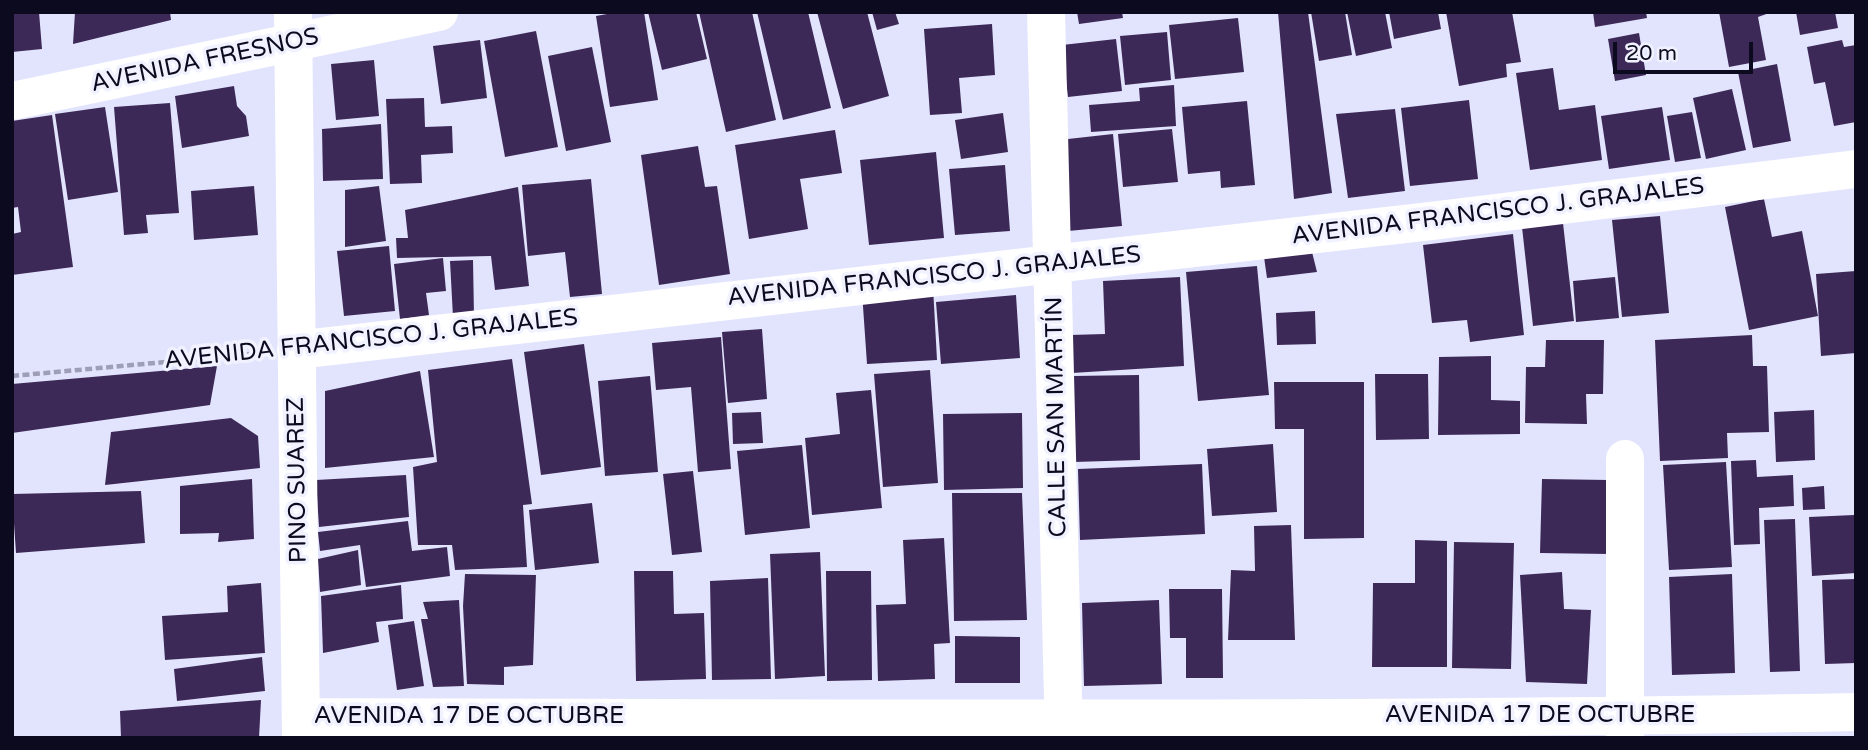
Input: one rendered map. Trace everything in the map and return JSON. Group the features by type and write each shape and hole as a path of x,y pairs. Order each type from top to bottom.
{"street":[{"name":"AVENIDA FRESNOS","path":"12,101 293,27 439,12"},
{"name":"CALLE SAN MARTÍN","path":"1046,12 1064,728"},
{"name":"PINO SUAREZ","path":"293,27 301,727"},
{"name":"AVENIDA FRANCISCO J. GRAJALES","path":"296,350 1431,221 1856,169"},
{"path":"1625,459 1625,727"},
{"name":"AVENIDA 17 DE OCTUBRE","path":"301,727 1625,727 1856,712"}],"path":[{"name":"AVENIDA FRANCISCO J. GRAJALES","path":"12,376 296,350"}],"building":[{"path":"12,12 39,12 42,49 12,52"},
{"path":"75,12 170,12 171,20 73,44"},
{"path":"618,12 644,12 658,100 610,107 596,16"},
{"path":"648,12 696,12 707,59 662,70"},
{"path":"699,12 752,12 776,120 726,132"},
{"path":"757,12 808,12 831,108 783,120"},
{"path":"817,12 867,12 889,96 843,109"},
{"path":"872,12 895,12 899,24 877,30"},
{"path":"1077,12 1122,12 1123,18 1079,24"},
{"path":"1278,12 1308,12 1332,193 1294,199"},
{"path":"1311,12 1345,12 1352,55 1319,61"},
{"path":"1347,12 1385,12 1392,48 1356,56"},
{"path":"1389,12 1438,12 1441,29 1394,39"},
{"path":"1446,12 1512,12 1521,62 1506,64 1507,77 1459,86"},
{"path":"1593,12 1646,12 1647,18 1595,27"},
{"path":"1719,12 1772,12 1758,17 1766,60 1729,67"},
{"path":"1796,12 1835,12 1838,28 1800,35"},
{"path":"1238,18 1244,72 1175,79 1169,25"},
{"path":"992,24 995,75 959,78 962,113 930,115 924,29"},
{"path":"536,31 558,147 505,157 484,41"},
{"path":"1167,32 1171,80 1125,85 1120,36"},
{"path":"1639,33 1646,75 1615,81 1608,39"},
{"path":"1116,39 1122,91 1068,97 1062,45"},
{"path":"480,40 487,98 441,104 433,46"},
{"path":"1842,40 1844,47 1856,45 1856,122 1834,126 1825,82 1814,84 1807,47"},
{"path":"592,47 611,142 566,151 548,56"},
{"path":"374,60 379,116 336,120 331,64"},
{"path":"1777,64 1791,141 1753,148 1738,72"},
{"path":"1553,68 1559,110 1595,105 1602,160 1530,170 1516,73"},
{"path":"1174,85 1176,126 1091,132 1089,105 1140,101 1139,88"},
{"path":"234,86 237,106 246,116 249,136 182,148 175,96"},
{"path":"1732,89 1746,150 1706,159 1693,98"},
{"path":"424,98 425,127 452,126 453,153 421,155 422,183 390,184 386,99"},
{"path":"1469,100 1478,179 1410,186 1401,108"},
{"path":"1247,101 1255,185 1221,188 1220,171 1188,174 1182,107"},
{"path":"170,103 179,213 146,215 148,233 124,235 114,107"},
{"path":"105,107 118,192 68,200 55,114"},
{"path":"1662,107 1670,160 1609,169 1601,116"},
{"path":"1395,109 1405,191 1348,198 1336,114"},
{"path":"1692,112 1701,158 1675,162 1667,116"},
{"path":"1003,113 1008,152 961,159 955,120"},
{"path":"52,115 73,267 12,275 12,234 21,232 18,207 12,208 12,121"},
{"path":"381,124 383,179 323,181 322,129"},
{"path":"1172,129 1178,182 1123,187 1118,134"},
{"path":"835,130 842,173 800,179 808,229 749,239 735,145"},
{"path":"1113,134 1122,226 1068,231 1059,140"},
{"path":"698,146 705,187 717,186 730,274 659,285 641,155"},
{"path":"936,152 944,238 869,245 860,160"},
{"path":"1005,165 1010,231 955,235 949,169"},
{"path":"591,179 602,294 570,297 565,252 528,256 522,185"},
{"path":"254,186 258,235 194,240 191,191"},
{"path":"379,186 386,241 345,247 345,190"},
{"path":"518,187 529,286 495,290 491,256 397,258 396,238 408,238 405,210"},
{"path":"1764,199 1772,237 1802,231 1818,316 1749,330 1725,207"},
{"path":"1660,216 1669,313 1622,317 1612,220"},
{"path":"1563,223 1574,321 1533,326 1522,227"},
{"path":"1513,234 1524,335 1470,342 1467,320 1432,323 1423,245"},
{"path":"389,246 395,311 344,316 337,251"},
{"path":"1312,252 1317,272 1267,278 1264,257"},
{"path":"443,258 446,291 426,293 429,315 400,319 394,264"},
{"path":"473,260 474,316 453,317 450,261"},
{"path":"1257,266 1269,395 1198,401 1186,272"},
{"path":"1856,271 1856,353 1821,356 1816,274"},
{"path":"1180,277 1184,366 1072,373 1070,335 1105,334 1103,281"},
{"path":"1615,277 1619,318 1576,322 1573,281"},
{"path":"933,287 937,360 867,364 862,292"},
{"path":"1016,295 1020,358 941,364 936,302"},
{"path":"1315,311 1316,344 1277,345 1276,313"},
{"path":"762,329 767,399 728,403 722,332"},
{"path":"1752,335 1753,366 1767,366 1769,432 1727,433 1728,458 1660,461 1655,340"},
{"path":"721,337 731,469 698,472 691,387 656,390 652,343"},
{"path":"1546,340 1604,340 1603,394 1586,394 1587,424 1525,423 1526,367 1545,367"},
{"path":"584,344 601,467 541,475 524,352"},
{"path":"1491,356 1491,400 1520,401 1520,434 1438,435 1439,357"},
{"path":"512,359 532,504 523,505 527,567 455,570 452,545 418,545 413,467 437,462 428,370"},
{"path":"217,366 210,405 12,433 12,384"},
{"path":"930,370 938,483 883,487 874,374"},
{"path":"420,371 434,457 325,468 325,391"},
{"path":"1375,374 1428,374 1429,439 1376,440"},
{"path":"1139,375 1140,460 1074,462 1073,376"},
{"path":"650,376 658,472 605,476 598,381"},
{"path":"1274,382 1364,382 1364,538 1304,539 1304,429 1275,429"},
{"path":"871,390 882,508 812,515 805,438 840,434 836,393"},
{"path":"1814,410 1815,460 1776,462 1774,412"},
{"path":"761,412 763,443 733,444 732,413"},
{"path":"1022,413 1023,488 944,490 943,414"},
{"path":"231,418 258,436 260,468 105,485 111,432"},
{"path":"1273,444 1277,512 1212,516 1207,449"},
{"path":"802,445 810,528 745,535 737,451"},
{"path":"1756,460 1757,477 1793,475 1794,506 1759,508 1760,544 1734,545 1731,461"},
{"path":"1726,462 1732,567 1669,570 1663,465"},
{"path":"1202,464 1205,534 1080,540 1078,469"},
{"path":"693,471 702,552 672,555 663,474"},
{"path":"406,475 409,517 319,527 316,480"},
{"path":"252,479 254,539 218,542 219,533 180,534 180,486"},
{"path":"1542,479 1609,480 1608,554 1540,553"},
{"path":"1824,486 1825,509 1803,510 1802,488"},
{"path":"141,491 145,543 16,553 12,494"},
{"path":"952,493 1022,493 1027,620 954,621"},
{"path":"592,503 599,563 535,570 529,510"},
{"path":"1854,515 1856,573 1812,576 1809,517"},
{"path":"1795,519 1800,671 1770,672 1764,520"},
{"path":"408,521 412,551 447,547 450,576 366,587 360,545 320,551 318,532"},
{"path":"1291,525 1295,640 1228,640 1231,570 1255,571 1254,526"},
{"path":"944,538 950,643 934,644 935,679 878,681 876,605 906,604 903,540"},
{"path":"1415,540 1447,541 1447,667 1372,667 1373,583 1415,583"},
{"path":"1454,542 1514,543 1511,669 1452,668"},
{"path":"358,550 361,585 320,592 318,559"},
{"path":"820,552 825,676 775,679 770,554"},
{"path":"634,571 673,571 674,614 704,613 706,679 636,681"},
{"path":"826,571 871,571 872,680 827,681"},
{"path":"1562,572 1564,609 1591,610 1587,684 1526,682 1520,575"},
{"path":"465,574 536,575 533,665 504,667 504,685 467,684 463,606"},
{"path":"1732,574 1735,673 1672,675 1669,577"},
{"path":"768,578 771,679 712,680 710,581"},
{"path":"1856,579 1856,663 1825,664 1822,580"},
{"path":"261,583 265,653 165,660 162,616 228,612 227,586"},
{"path":"401,585 403,619 376,622 379,642 323,653 321,596"},
{"path":"1169,589 1222,589 1223,678 1186,678 1186,638 1170,638"},
{"path":"459,600 464,686 433,687 421,619 428,619 423,602"},
{"path":"1159,600 1162,684 1084,686 1082,603"},
{"path":"414,621 424,686 397,690 388,625"},
{"path":"955,636 1020,637 1020,683 955,683"},
{"path":"262,657 265,691 177,701 174,669"},
{"path":"261,700 259,738 121,738 120,711"}]}
